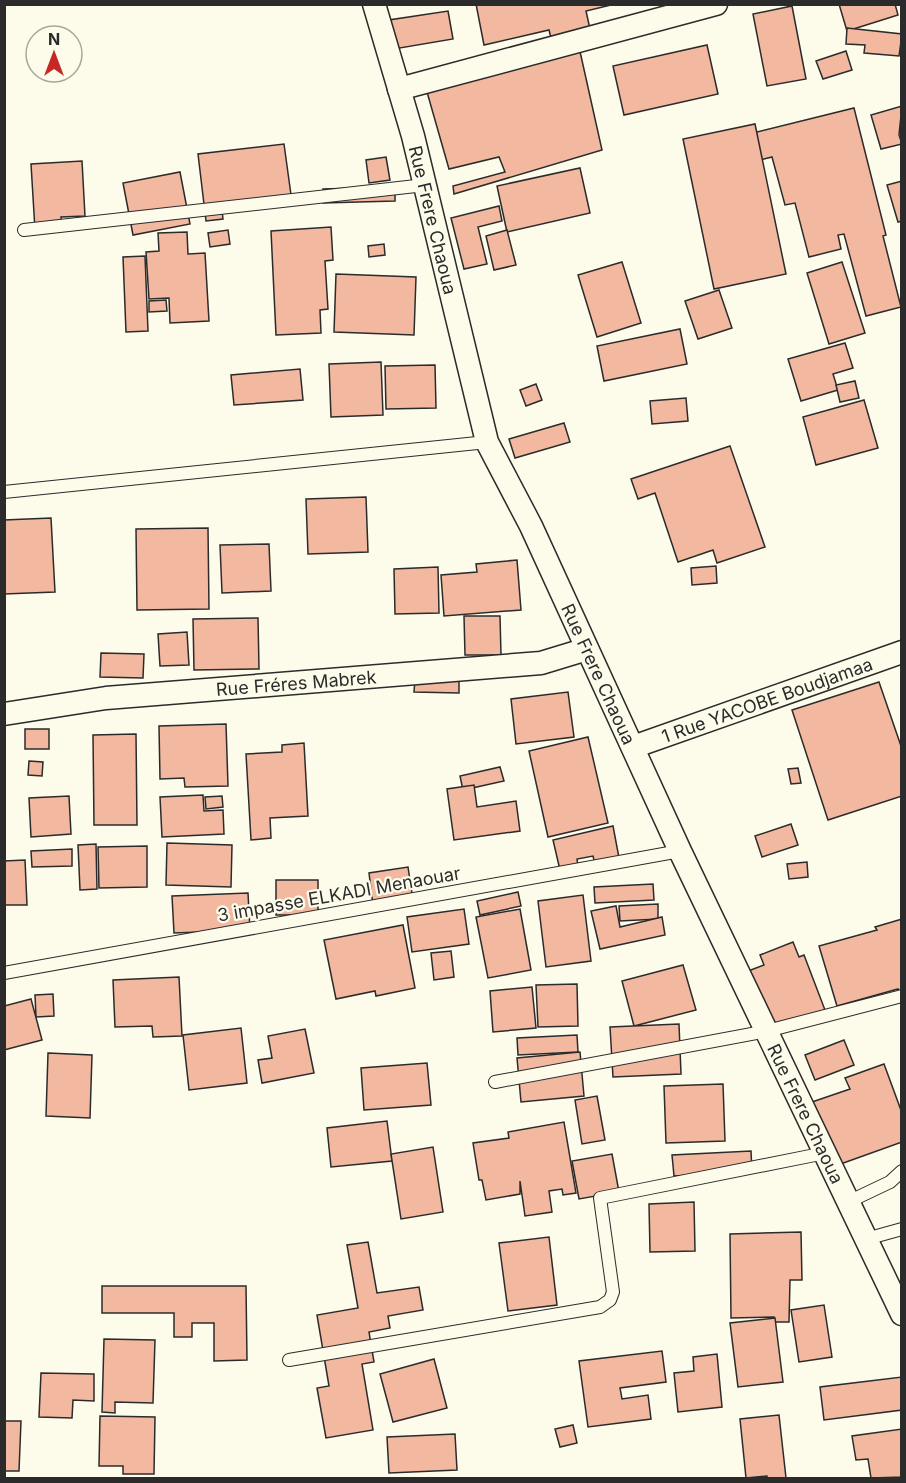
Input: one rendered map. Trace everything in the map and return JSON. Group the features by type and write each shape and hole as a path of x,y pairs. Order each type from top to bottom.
{"street":[{"name":"Rue Frere Chaoua","path":"374,4 425,185 486,442 531,526 766,1031 902,1314"},
{"path":"399,89 716,4"},
{"name":"Rue Fréres Mabrek","path":"4,714 106,698 542,663 587,649"},
{"name":"1 Rue YACOBE Boudjamaa","path":"633,747 902,652"}],"lane":[{"path":"24,230 425,185"},
{"path":"4,492 486,442"},
{"name":"3 impasse ELKADI Menaouar","path":"4,973 681,850"},
{"path":"495,1083 766,1031 902,996"},
{"path":"289,1360 600,1307 610,1300 613,1292 600,1198 825,1153"},
{"path":"848,1202 890,1182 902,1171"},
{"path":"866,1239 902,1229"}],"building":[{"path":"476,4 615,4 586,11 590,29 551,38 549,30 484,45"},
{"path":"839,4 895,4 898,15 847,31"},
{"path":"792,6 806,79 767,86 753,14"},
{"path":"448,11 453,39 394,49 389,20"},
{"path":"847,28 902,34 899,56 864,53 865,45 846,44"},
{"path":"707,45 718,94 624,115 613,66"},
{"path":"579,47 602,150 454,194 453,186 505,172 499,157 449,169 427,92"},
{"path":"846,51 852,70 823,79 816,61"},
{"path":"902,106 899,135 902,144 881,149 871,115"},
{"path":"854,108 886,235 883,236 901,307 866,316 844,234 838,235 841,249 809,257 795,203 785,205 772,157 760,160 753,133"},
{"path":"755,124 786,274 714,289 683,139"},
{"path":"284,144 292,202 222,210 223,219 206,221 198,154"},
{"path":"386,157 390,180 369,183 366,160"},
{"path":"82,161 85,216 61,217 62,228 35,230 31,164"},
{"path":"580,168 590,213 507,232 497,186"},
{"path":"180,172 190,224 133,235 123,183"},
{"path":"902,181 902,221 898,222 887,185"},
{"path":"395,187 395,201 323,203 323,189"},
{"path":"499,206 502,221 478,227 487,264 464,269 451,218"},
{"path":"331,227 333,260 325,261 328,309 320,310 321,333 276,335 271,231"},
{"path":"228,230 230,244 210,247 208,233"},
{"path":"507,230 516,265 494,270 486,236"},
{"path":"187,232 188,254 205,253 209,321 170,323 169,298 149,299 146,252 159,251 158,233"},
{"path":"384,244 385,255 369,257 368,246"},
{"path":"145,256 148,331 126,332 123,257"},
{"path":"622,262 641,323 597,337 578,275"},
{"path":"842,262 865,333 829,344 807,273"},
{"path":"336,274 416,277 414,335 334,332"},
{"path":"719,290 732,328 698,339 685,301"},
{"path":"166,300 167,311 149,312 149,301"},
{"path":"680,329 687,364 604,381 597,346"},
{"path":"845,343 853,368 833,374 838,390 801,401 788,359"},
{"path":"381,362 383,415 331,417 329,364"},
{"path":"435,365 436,408 386,409 385,366"},
{"path":"300,369 303,400 234,405 231,375"},
{"path":"855,381 859,398 840,402 836,385"},
{"path":"536,384 542,400 526,406 520,390"},
{"path":"686,398 688,421 652,424 650,401"},
{"path":"864,400 878,448 816,465 803,417"},
{"path":"564,423 570,442 515,458 509,439"},
{"path":"730,446 765,547 717,563 713,550 678,562 655,493 638,499 631,479"},
{"path":"366,497 368,552 308,554 306,499"},
{"path":"51,518 55,592 4,594 4,520"},
{"path":"208,528 209,609 137,610 136,529"},
{"path":"269,544 271,591 222,593 220,545"},
{"path":"517,560 521,610 444,616 441,575 477,572 476,564"},
{"path":"716,566 717,583 692,585 691,568"},
{"path":"438,567 439,613 395,614 394,569"},
{"path":"464,616 500,616 501,655 465,655"},
{"path":"258,618 259,669 194,670 193,619"},
{"path":"187,632 189,665 160,666 158,634"},
{"path":"101,653 144,654 143,678 100,677"},
{"path":"415,679 459,680 459,693 414,692"},
{"path":"879,682 902,749 902,796 828,820 792,710"},
{"path":"568,692 574,737 516,744 511,699"},
{"path":"226,724 228,786 185,787 184,778 160,779 159,726"},
{"path":"25,729 49,729 49,749 25,749"},
{"path":"136,734 137,825 94,825 93,735"},
{"path":"588,737 608,823 548,837 529,751"},
{"path":"304,743 308,816 270,818 271,838 251,840 246,754 282,752 282,745"},
{"path":"29,761 43,762 42,776 28,775"},
{"path":"500,767 504,781 463,790 460,776"},
{"path":"798,768 801,783 791,784 788,769"},
{"path":"474,785 477,807 516,801 520,831 454,840 447,789"},
{"path":"203,795 204,811 223,810 224,834 162,837 160,797"},
{"path":"69,796 71,834 31,837 29,798"},
{"path":"222,796 223,807 206,809 205,797"},
{"path":"791,824 798,845 762,857 755,836"},
{"path":"613,826 620,863 596,868 593,856 577,859 578,866 560,870 553,840"},
{"path":"167,843 232,845 231,887 166,885"},
{"path":"96,844 97,889 80,890 78,845"},
{"path":"147,846 147,887 99,888 98,847"},
{"path":"72,849 72,866 32,867 31,851"},
{"path":"25,860 27,905 4,905 4,861"},
{"path":"807,862 808,877 789,879 787,864"},
{"path":"408,867 413,900 373,906 369,873"},
{"path":"276,880 318,880 318,915 276,915"},
{"path":"653,884 654,900 595,903 594,887"},
{"path":"518,892 521,906 480,915 477,901"},
{"path":"248,893 250,930 174,933 172,896"},
{"path":"583,895 591,961 546,967 538,901"},
{"path":"658,904 658,919 620,921 619,906"},
{"path":"616,906 620,927 662,917 665,935 600,949 591,911"},
{"path":"464,909 469,944 412,952 407,917"},
{"path":"520,909 531,970 488,978 476,917"},
{"path":"902,919 902,999 898,989 837,1006 819,946 877,930 875,927"},
{"path":"403,925 415,988 376,996 375,991 336,999 324,940"},
{"path":"793,942 799,957 804,955 825,1010 766,1033 743,973 764,965 760,955"},
{"path":"451,951 454,977 434,980 431,953"},
{"path":"683,965 696,1010 634,1026 622,981"},
{"path":"179,977 182,1036 153,1037 152,1026 115,1027 113,980"},
{"path":"577,984 578,1026 538,1027 536,985"},
{"path":"532,987 536,1028 493,1032 490,991"},
{"path":"53,994 54,1016 36,1017 35,995"},
{"path":"31,999 42,1040 4,1050 4,1006"},
{"path":"679,1024 681,1074 613,1077 610,1027"},
{"path":"241,1028 247,1083 189,1090 183,1035"},
{"path":"305,1029 314,1073 262,1083 258,1060 272,1058 268,1036"},
{"path":"577,1035 578,1052 518,1055 517,1038"},
{"path":"844,1040 854,1065 815,1080 805,1055"},
{"path":"580,1052 584,1096 521,1102 517,1058"},
{"path":"48,1053 92,1055 90,1118 46,1116"},
{"path":"427,1063 431,1105 364,1110 361,1068"},
{"path":"884,1064 902,1113 902,1142 835,1166 812,1102 850,1089 845,1078"},
{"path":"723,1084 725,1141 666,1143 664,1086"},
{"path":"597,1096 605,1140 582,1144 575,1100"},
{"path":"387,1121 392,1161 331,1167 327,1128"},
{"path":"564,1122 576,1193 563,1195 562,1189 549,1191 552,1212 525,1216 520,1181 520,1194 486,1200 482,1180 479,1180 473,1143 509,1138 508,1132"},
{"path":"433,1147 443,1212 401,1219 391,1154"},
{"path":"751,1151 752,1172 674,1176 672,1155"},
{"path":"612,1154 619,1192 579,1199 572,1161"},
{"path":"694,1202 695,1251 650,1252 649,1204"},
{"path":"801,1232 802,1280 790,1280 789,1322 774,1322 774,1317 731,1318 730,1234"},
{"path":"549,1237 557,1305 508,1311 499,1243"},
{"path":"368,1242 377,1293 419,1287 423,1310 388,1316 390,1328 369,1332 374,1362 362,1364 373,1430 326,1438 317,1388 329,1386 317,1315 358,1308 347,1245"},
{"path":"102,1286 246,1286 247,1360 214,1361 214,1323 192,1323 192,1337 174,1337 174,1313 102,1313"},
{"path":"824,1305 832,1357 799,1362 791,1310"},
{"path":"775,1318 783,1382 738,1387 730,1323"},
{"path":"104,1339 155,1340 153,1403 115,1402 115,1413 102,1412"},
{"path":"662,1351 666,1382 620,1388 622,1399 648,1395 651,1419 588,1427 579,1361"},
{"path":"717,1354 722,1407 678,1412 674,1373 694,1371 693,1357"},
{"path":"434,1359 447,1408 393,1422 380,1374"},
{"path":"41,1373 94,1374 94,1401 73,1400 72,1418 39,1417"},
{"path":"902,1377 902,1410 824,1420 820,1387"},
{"path":"779,1415 786,1478 767,1478 767,1476 746,1478 740,1419"},
{"path":"100,1416 155,1417 154,1474 123,1474 123,1466 99,1466"},
{"path":"4,1421 21,1421 19,1471 4,1471"},
{"path":"573,1425 577,1443 560,1447 555,1429"},
{"path":"902,1429 902,1477 871,1478 868,1459 856,1460 852,1436"},
{"path":"455,1434 457,1470 389,1473 387,1437"}]}
